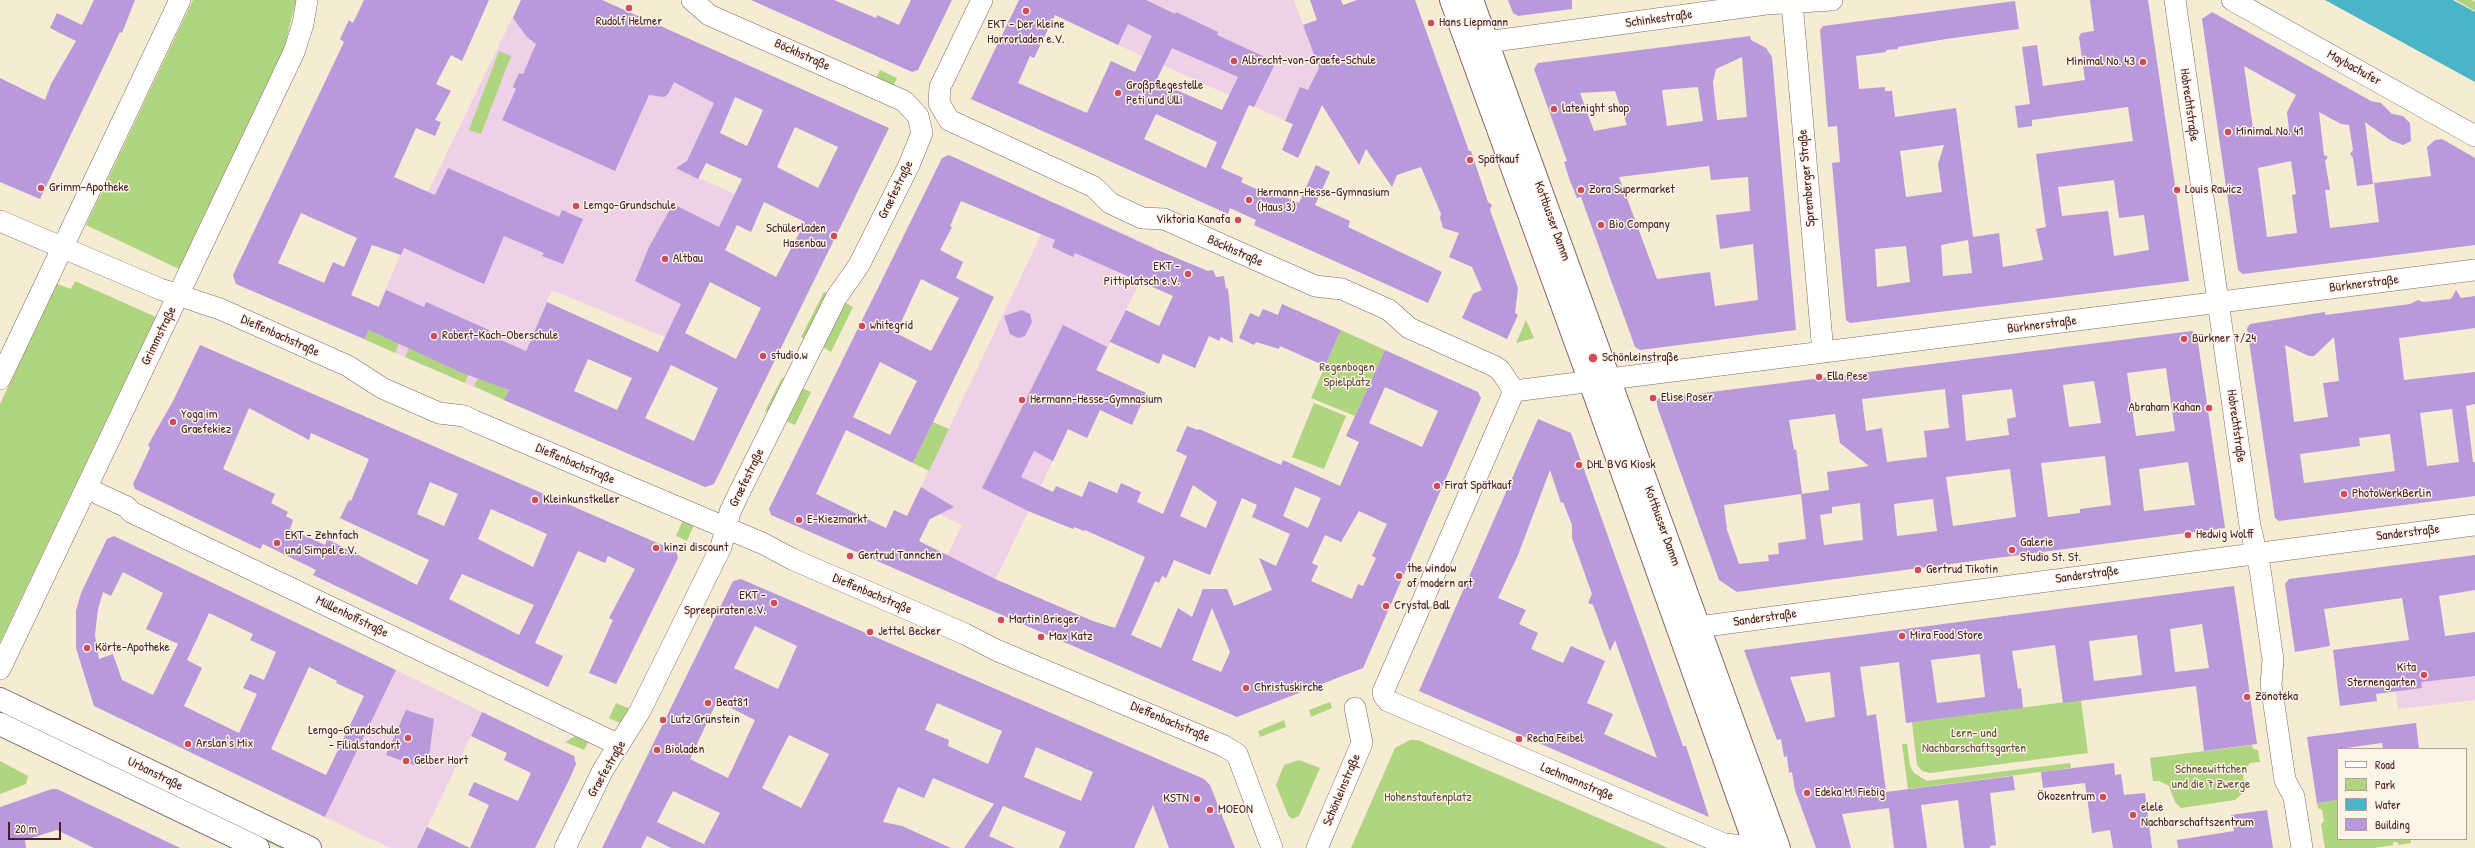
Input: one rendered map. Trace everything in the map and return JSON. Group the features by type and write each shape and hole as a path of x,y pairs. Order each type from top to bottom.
{"main road":[{"name":"Kottbusser Damm","path":"1451,0 1600,381 1698,626 1778,845"},
{"name":"Kottbusser Damm","path":"1472,0 1756,848"},
{"name":"Urbanstraße","path":"0,699 310,848"},
{"name":"Urbanstraße","path":"0,724 258,848"}],"street":[{"path":"0,379 180,0"},
{"name":"Grimmstraße","path":"0,669 294,52 300,37 307,0"},
{"name":"Böckhstraße","path":"692,0 709,14 890,94 912,108"},
{"name":"Böckhstraße","path":"982,0 940,87 939,103 949,120 1094,187 1110,203 1142,218 1164,219 1315,286 1342,290 1389,310 1409,328 1494,366 1500,370 1514,391"},
{"name":"Schinkestraße","path":"1487,42 1766,4 1832,0"},
{"name":"Hobrechtstraße","path":"2175,0 2217,303 2251,529 2273,660 2271,684 2284,780 2294,797 2302,848"},
{"name":"Maybachufer","path":"2232,0 2475,136"},
{"name":"Spremberger Straße","path":"1792,3 1823,352"},
{"name":"Graefestraße","path":"565,848 603,770 632,728 721,547 726,528 739,494 836,298 859,265 920,140 920,124 912,108"},
{"name":"Dieffenbachstraße","path":"0,221 160,289 220,309 348,366 382,388 439,413 464,416 726,528 965,634 996,650 1218,743 1237,754 1272,848"},
{"name":"Bürknerstraße","path":"1600,381 2475,270"},
{"path":"1514,391 1600,381"},
{"name":"Lachmannstraße","path":"1514,391 1383,692 1384,696 1388,701 1724,844 1756,848 1778,845"},
{"name":"Müllenhoffstraße","path":"86,488 127,508 131,512 619,745"},
{"name":"Sanderstraße","path":"1698,626 2475,525"},
{"name":"Schönleinstraße","path":"1317,848 1362,743 1355,708"}],"shaded area":[{"name":"Lemgo-Grundschule","path":"521,0 602,0 749,66 699,178 735,194 665,337 552,290 504,400 364,339 428,192"},
{"name":"Albrecht-von-Graefe-Schule","path":"1025,0 1294,0 1319,68 1293,124 1118,45"},
{"name":"Hermann-Hesse-Gymnasium","path":"1056,203 1156,248 982,607 933,585 962,525 914,502"},
{"name":"Kita Sternengarten","path":"2475,649 2475,700 2398,709 2395,687"},
{"name":"Gelber Hort","path":"396,670 482,712 417,848 390,848 325,817"}],"green space":[{"path":"193,0 296,0 285,46 179,269 86,225"},
{"path":"2456,0 2471,0 2475,2 2475,11"},
{"path":"499,51 511,56 481,134 469,130"},
{"path":"880,70 897,78 892,89 875,81"},
{"path":"75,281 156,317 0,643 0,404 57,284 71,289"},
{"path":"824,292 827,293 806,340 801,337"},
{"path":"844,302 853,307 831,352 821,346"},
{"path":"1526,320 1534,338 1516,343"},
{"path":"369,330 399,343 395,353 364,339"},
{"name":"Regenbogen Spielplatz","path":"1341,330 1385,350 1355,416 1311,398"},
{"path":"409,348 460,372 469,373 465,383 405,357"},
{"path":"478,378 509,390 504,400 474,386"},
{"path":"782,378 785,379 770,413 765,411"},
{"path":"802,388 811,392 795,425 784,420"},
{"path":"1314,403 1346,416 1324,469 1292,457"},
{"path":"933,422 949,429 929,471 913,463"},
{"path":"683,520 694,525 687,541 676,536"},
{"name":"Lern- und Nachbarschaftsgarten","path":"2081,700 2088,753 1930,773 1922,771 1917,765 1912,722"},
{"path":"1330,702 1332,708 1311,717 1309,710"},
{"path":"616,703 630,709 622,724 609,718"},
{"path":"1284,720 1286,727 1260,737 1258,731"},
{"path":"579,734 590,739 584,750 565,742"},
{"name":"Hohenstaufenplatz","path":"1410,740 1418,740 1668,848 1351,848 1395,748"},
{"path":"71,744 289,848 280,848 69,747"},
{"path":"1902,744 1907,744 1910,766 1914,773 1927,781 2070,763 2071,768 1908,789"},
{"name":"Schneewittchen und die 7 Zwerge","path":"2252,745 2253,749 2258,750 2260,762 2250,763 2243,773 2245,791 2235,800 2181,808 2175,802 2169,786 2159,781 2153,781 2150,758"},
{"path":"1299,760 1320,768 1299,816 1292,819 1288,815 1276,785 1284,765"},
{"path":"0,761 28,776 26,784 0,794"},
{"path":"2337,800 2337,840 2411,840 2411,843 2399,845 2397,842 2393,842 2393,845 2374,848 2325,848 2321,824 2324,821 2322,810 2318,808 2317,803"}],"water":[{"path":"2325,0 2453,0 2475,12 2475,82"}],"building":[{"path":"94,0 135,0 122,33 120,32 40,199 0,182 0,78 45,100 51,84 76,41 50,28 57,13 82,25"},
{"path":"364,0 489,0 462,61 451,55 436,84 451,91 435,120 441,122 435,136 416,128 394,177 435,195 448,168 559,217 562,210 583,219 563,264 542,256 544,253 504,236 484,284 404,248 401,255 372,245 351,295 379,307 386,290 424,307 426,302 489,330 487,334 526,351 547,302 658,352 681,304 635,281 649,247 673,204 719,227 742,179 706,163 698,179 676,168 687,161 714,103 674,82 668,94 664,97 649,95 615,171 502,120 516,89 513,87 519,73 523,74 536,44 527,37 513,18 521,0 602,0 889,128 714,484 705,487 504,400 509,390 460,372 369,330 364,339 236,284 233,275 344,42 340,39 349,20 353,23","holes":["735,97 763,110 747,146 720,133","795,127 838,147 818,188 777,167","764,202 805,222 776,277 725,250 737,225 751,232","301,213 357,238 344,267 333,262 324,283 278,263","710,282 761,308 736,359 685,333","588,359 632,378 617,410 574,391","671,365 718,388 694,441 645,418"]},
{"path":"751,0 834,0 876,18 877,15 899,25 911,0 952,0 918,70 912,72"},
{"path":"1019,0 1146,0 1175,14 1176,12 1218,32 1217,35 1276,62 1254,107 1249,105 1221,168 1243,178 1241,182 1267,194 1269,190 1299,203 1316,165 1330,172 1315,205 1350,221 1348,227 1442,272 1428,303 1254,225 1256,220 1230,208 1228,214 971,99","holes":["1055,15 1118,45 1128,24 1152,36 1135,72 1111,61 1087,113 1018,83 1030,56 1034,58","1172,48 1238,77 1222,110 1156,81","1156,114 1217,142 1206,168 1144,139"]},
{"path":"1310,0 1341,0 1343,5 1357,0 1415,0 1469,151 1471,151 1488,202 1492,205 1490,210 1518,288 1515,313 1518,315 1507,339 1462,318 1473,294 1482,290 1472,267 1449,257 1459,233 1443,228 1440,218 1441,214 1421,167 1397,175 1392,187 1366,149 1359,165 1322,105 1298,158 1282,150 1293,124 1285,121 1300,87 1308,90 1319,68 1303,25 1317,20"},
{"path":"1508,0 1572,0 1572,9 1518,16 1513,13"},
{"path":"2090,0 2148,0 2189,281 1850,323 1846,320 1832,163 1840,162 1837,126 1828,127 1820,30 1823,26 2015,1 2019,29 1946,39 1898,47 1898,49 1886,50 1886,52 1856,56 1859,89 1885,87 1885,91 1892,91 1895,117 1956,108 1973,237 1999,233 2003,267 2043,260 2036,229 2046,227 2036,154 2133,141 2128,107 2032,120 2032,126 2018,128 2015,106 2030,104 2022,47 2037,45 2043,86 2085,80 2079,37 2081,33 2094,31","holes":["1944,145 1938,164 1942,192 1906,197 1900,151","2114,180 2119,218 2144,215 2149,250 2114,256 2108,211 2062,216 2058,187","1968,240 1972,273 1943,276 1941,245","1906,246 1910,282 1877,287 1875,249"]},
{"path":"2212,12 2371,101 2381,103 2392,114 2403,116 2410,123 2411,141 2403,145 2390,140 2365,122 2373,184 2357,186 2353,158 2350,154 2353,150 2349,125 2341,124 2319,112 2324,155 2328,157 2325,161 2330,190 2325,190 2330,228 2379,222 2374,183 2431,176 2427,147 2435,140 2442,139 2475,158 2475,245 2243,274 2238,270 2202,19","holes":["2244,66 2296,95 2287,112 2289,130 2254,135","2291,161 2296,194 2292,195 2297,233 2267,237 2258,168"]},
{"path":"1750,36 1751,40 1766,48 1772,57 1796,330 1640,350 1635,347 1581,197 1577,198 1570,181 1564,162 1567,161 1534,69 1538,63","holes":["1742,57 1747,117 1717,120 1713,82 1716,69","1698,87 1703,121 1667,126 1662,90","1615,91 1627,125 1594,131 1580,93","1709,166 1711,180 1748,177 1750,211 1716,215 1720,249 1753,244 1758,300 1715,306 1710,272 1657,279 1619,177"]},
{"path":"949,155 1155,249 1208,271 1213,270 1216,277 1224,276 1226,289 1228,288 1233,343 1221,337 1219,341 1209,336 1195,368 1163,354 1159,364 1110,342 1126,310 1159,326 1173,296 1075,253 1073,257 1052,247 1055,240 961,201 950,226 952,227 940,250 963,262 956,278 994,297 913,463 846,430 816,494 886,528 894,510 907,516 921,487 954,507 930,519 919,541 995,579 1093,621 1115,628 1145,557 1085,530 1084,531 1074,527 1073,529 1028,511 982,488 1063,325 1107,347 1096,370 1146,393 1132,425 1100,410 1087,438 1068,429 1053,461 1034,451 1021,477 1053,492 1056,486 1082,497 1089,481 1117,493 1121,483 1141,492 1137,502 1163,514 1187,456 1176,451 1187,426 1198,430 1199,429 1281,465 1283,460 1340,486 1359,442 1346,436 1385,350 1478,392 1481,398 1363,668 1237,717 771,515 769,509 942,158","holes":["921,279 959,298 931,351 896,333","880,362 917,381 890,435 853,417","1385,387 1438,411 1422,447 1369,423","1193,485 1217,502 1206,528 1180,516","1295,487 1321,498 1308,528 1283,516","1242,498 1257,505 1252,517 1290,534 1276,566 1259,558 1272,590 1234,606 1227,589 1203,589 1192,617 1178,608 1161,648 1131,635 1155,581 1159,583 1162,576 1166,578 1174,560 1210,575","1359,511 1387,524 1372,556 1376,558 1363,586 1358,584 1352,599 1311,581 1318,566 1312,563 1325,535 1341,542","1212,608 1230,652 1221,672 1192,660"]},
{"path":"2456,290 2461,298 2475,296 2475,328 2399,338 2404,380 2475,372 2475,404 2466,406 2473,462 2475,462 2475,496 2279,521 2275,518 2247,328 2250,324 2325,312 2325,315 2410,304 2418,300 2423,302 2451,299","holes":["2334,337 2339,381 2323,383 2328,417 2294,422 2285,345 2309,356 2314,356","2452,409 2459,462 2427,466 2420,413","2390,434 2395,471 2304,483 2300,454 2360,446 2359,438"]},
{"path":"1282,304 1341,330 1325,366 1280,346 1279,349 1256,342 1254,345 1239,338 1250,313 1259,317 1263,309 1278,315"},
{"path":"1022,310 1030,314 1032,322 1025,336 1018,338 1010,334 1004,316"},
{"path":"2192,331 2197,335 2225,528 1737,592 1719,580 1658,409 1656,399","holes":["2166,368 2175,431 2136,436 2127,373","2094,381 2101,423 2069,427 2063,385","1945,389 1949,428 1924,431 1927,457 1887,462 1882,428 1866,431 1862,399","2012,389 2016,417 2007,419 2009,435 1966,441 1962,395","1835,414 1840,443 1869,466 1827,472 1829,490 1802,494 1796,449 1794,450 1789,420","2105,456 2111,505 2080,509 2080,513 2048,517 2041,463","2188,462 2195,505 2144,511 2139,469","2010,469 2016,517 1953,526 1946,477","1801,494 1806,539 1778,543 1779,554 1768,555 1769,561 1739,564 1727,530 1724,505","1933,499 1937,531 1897,536 1894,504","1860,503 1863,540 1824,545 1820,515 1832,513 1832,507"]},
{"path":"200,345 676,551 678,558 616,684 589,673 613,620 609,618 635,569 608,556 605,563 578,551 535,643 563,656 548,687 313,575 316,570 263,544 260,549 135,489 133,484 150,448 148,445 173,401","holes":["249,408 309,440 311,433 369,459 351,501 349,500 340,518 429,560 417,585 327,539 325,545 290,529 293,520 286,516 288,512 271,503 275,494 223,469","430,482 458,494 444,526 417,514","491,509 547,534 533,567 478,539","462,574 534,605 519,635 449,599"]},
{"path":"1538,419 1571,433 1683,746 1686,746 1709,817 1419,691","holes":["1550,470 1561,503 1563,502 1572,525 1572,538 1592,594 1588,603 1593,605 1610,651 1615,640 1657,758 1604,734 1613,714 1587,703 1605,661 1571,646 1563,663 1531,649 1538,633 1519,624 1526,610 1498,598 1518,555"]},
{"path":"114,536 396,670 325,817 94,706 76,648 76,611 81,593 107,539","holes":["123,572 163,593 146,629 178,644 153,695 122,680 113,654 99,659 95,635 98,609 103,592 111,596","209,613 253,634 250,640 276,652 264,680 250,674 243,688 257,694 239,733 184,706 202,668 187,660","309,667 337,681 336,683 364,696 326,775 271,749"]},
{"path":"2475,555 2475,590 2439,596 2445,636 2475,632 2475,676 2421,682 2422,688 2376,694 2377,701 2340,706 2333,650 2409,640 2402,598 2324,609 2330,646 2295,652 2285,584 2289,579"},
{"path":"741,579 1204,779 1210,785 1235,848 1169,848 1153,805 1134,848 1059,848 1066,832 1003,806 989,836 1015,848 964,848 994,804 933,778 924,798 898,787 883,822 902,826 951,848 712,848 671,848 647,836 641,848 602,848 733,581","holes":["755,626 797,646 778,689 734,668","717,701 755,720 728,778 690,759","937,703 1002,731 988,764 948,746 949,740 925,730","789,735 829,754 801,808 762,788","1036,747 1093,772 1081,801 1024,777","673,791 720,813 704,844 712,848 657,822"]},
{"path":"2234,586 2257,744 2204,751 2196,686 2063,703 2055,645 2012,651 2018,689 2021,688 2023,708 1906,723 1899,662 1860,667 1867,716 1876,714 1886,792 2013,776 2015,790 1990,793 1996,845 1990,846 1990,848 1964,848 1958,800 1921,805 1927,848 1894,848 1889,808 1842,814 1851,848 1816,848 1795,790 1792,772 1789,773 1787,756 1784,757 1781,739 1777,740 1744,650","holes":["2202,624 2209,668 2175,672 2170,629","2137,635 2142,675 2094,681 2089,641","1980,654 1985,697 1937,703 1931,660","1830,672 1835,717 1806,722 1790,677"]},
{"name":"Lemgo-Grundschule - Filialstandort","path":"406,710 434,719 428,765 414,765 386,755"},
{"path":"482,712 574,756 576,764 535,848 470,848 489,805 468,795 474,782 518,801 531,773 504,760 507,753 471,736"},
{"path":"2416,723 2419,748 2383,748 2382,743 2337,748 2337,800 2317,803 2307,737"},
{"name":"Ökozentrum","path":"2114,763 2115,775 2121,774 2124,795 2145,793 2152,848 2113,848 2110,830 2092,833 2085,783 2043,788 2041,772"},
{"path":"52,789 57,789 180,848 94,848 57,830 25,840 26,848 0,848 0,807"},
{"path":"2267,810 2273,848 2178,848 2177,840 2234,831 2231,815"},
{"path":"427,827 470,848 417,848"}],"place":[{"name":"Rudolf Helmer","path":"629,8"},
{"name":"EKT - Der kleine Horrorladen e.V.","path":"1026,11"},
{"name":"Hans Liepmann","path":"1431,23"},
{"name":"Albrecht-von-Graefe-Schule","path":"1234,61"},
{"name":"Minimal No. 43","path":"2143,62"},
{"name":"Großpflegestelle Peti und Ulli","path":"1118,93"},
{"name":"latenight shop","path":"1554,109"},
{"name":"Minimal No. 41","path":"2228,132"},
{"name":"Spätkauf","path":"1470,160"},
{"name":"Grimm-Apotheke","path":"41,188"},
{"name":"Zora Supermarket","path":"1581,190"},
{"name":"Louis Rawicz","path":"2177,190"},
{"name":"Hermann-Hesse-Gymnasium (Haus 3)","path":"1249,200"},
{"name":"Lemgo-Grundschule","path":"576,206"},
{"name":"Viktoria Kanafa","path":"1238,220"},
{"name":"Bio Company","path":"1601,225"},
{"name":"Schülerladen Hasenbau","path":"834,236"},
{"name":"Altbau","path":"665,259"},
{"name":"EKT - Pittiplatsch e.V.","path":"1188,274"},
{"name":"whitegrid","path":"862,326"},
{"name":"Robert-Koch-Oberschule","path":"434,336"},
{"name":"Bürkner 7/24","path":"2184,339"},
{"name":"studio.w","path":"763,356"},
{"name":"Schönleinstraße","path":"1593,358"},
{"name":"Ella Pese","path":"1819,377"},
{"name":"Elise Poser","path":"1653,398"},
{"name":"Hermann-Hesse-Gymnasium","path":"1022,400"},
{"name":"Abraham Kahan","path":"2209,408"},
{"name":"Yoga im Graefekiez","path":"173,422"},
{"name":"DHL BVG Kiosk","path":"1579,465"},
{"name":"Firat Spätkauf","path":"1437,486"},
{"name":"PhotoWerkBerlin","path":"2344,494"},
{"name":"Kleinkunstkeller","path":"535,500"},
{"name":"E-Kiezmarkt","path":"799,520"},
{"name":"Hedwig Wolff","path":"2188,535"},
{"name":"EKT - Zehnfach und Simpel e.V.","path":"277,543"},
{"name":"kinzi discount","path":"656,548"},
{"name":"Galerie Studio St. St.","path":"2012,550"},
{"name":"Gertrud Tannchen","path":"850,556"},
{"name":"Gertrud Tikotin","path":"1918,570"},
{"name":"the window of modern art","path":"1399,576"},
{"name":"EKT - Spreepiraten e.V.","path":"774,603"},
{"name":"Crystal Ball","path":"1386,606"},
{"name":"Martin Brieger","path":"1001,620"},
{"name":"Jettel Becker","path":"870,632"},
{"name":"Mira Food Store","path":"1902,636"},
{"name":"Max Katz","path":"1041,637"},
{"name":"Körte-Apotheke","path":"87,648"},
{"name":"Kita Sternengarten","path":"2424,675"},
{"name":"Christuskirche","path":"1246,688"},
{"name":"Zönotéka","path":"2247,697"},
{"name":"Beat81","path":"708,703"},
{"name":"Lutz Grünstein","path":"663,720"},
{"name":"Lemgo-Grundschule - Filialstandort","path":"408,738"},
{"name":"Recha Feibel","path":"1519,739"},
{"name":"Arslan's Mix","path":"188,744"},
{"name":"Bioladen","path":"657,750"},
{"name":"Gelber Hort","path":"406,761"},
{"name":"Edeka M. Fiebig","path":"1807,793"},
{"name":"Ökozentrum","path":"2103,797"},
{"name":"KSTN","path":"1197,799"},
{"name":"MOEON","path":"1210,810"},
{"name":"elele Nachbarschaftszentrum","path":"2133,815"}]}
